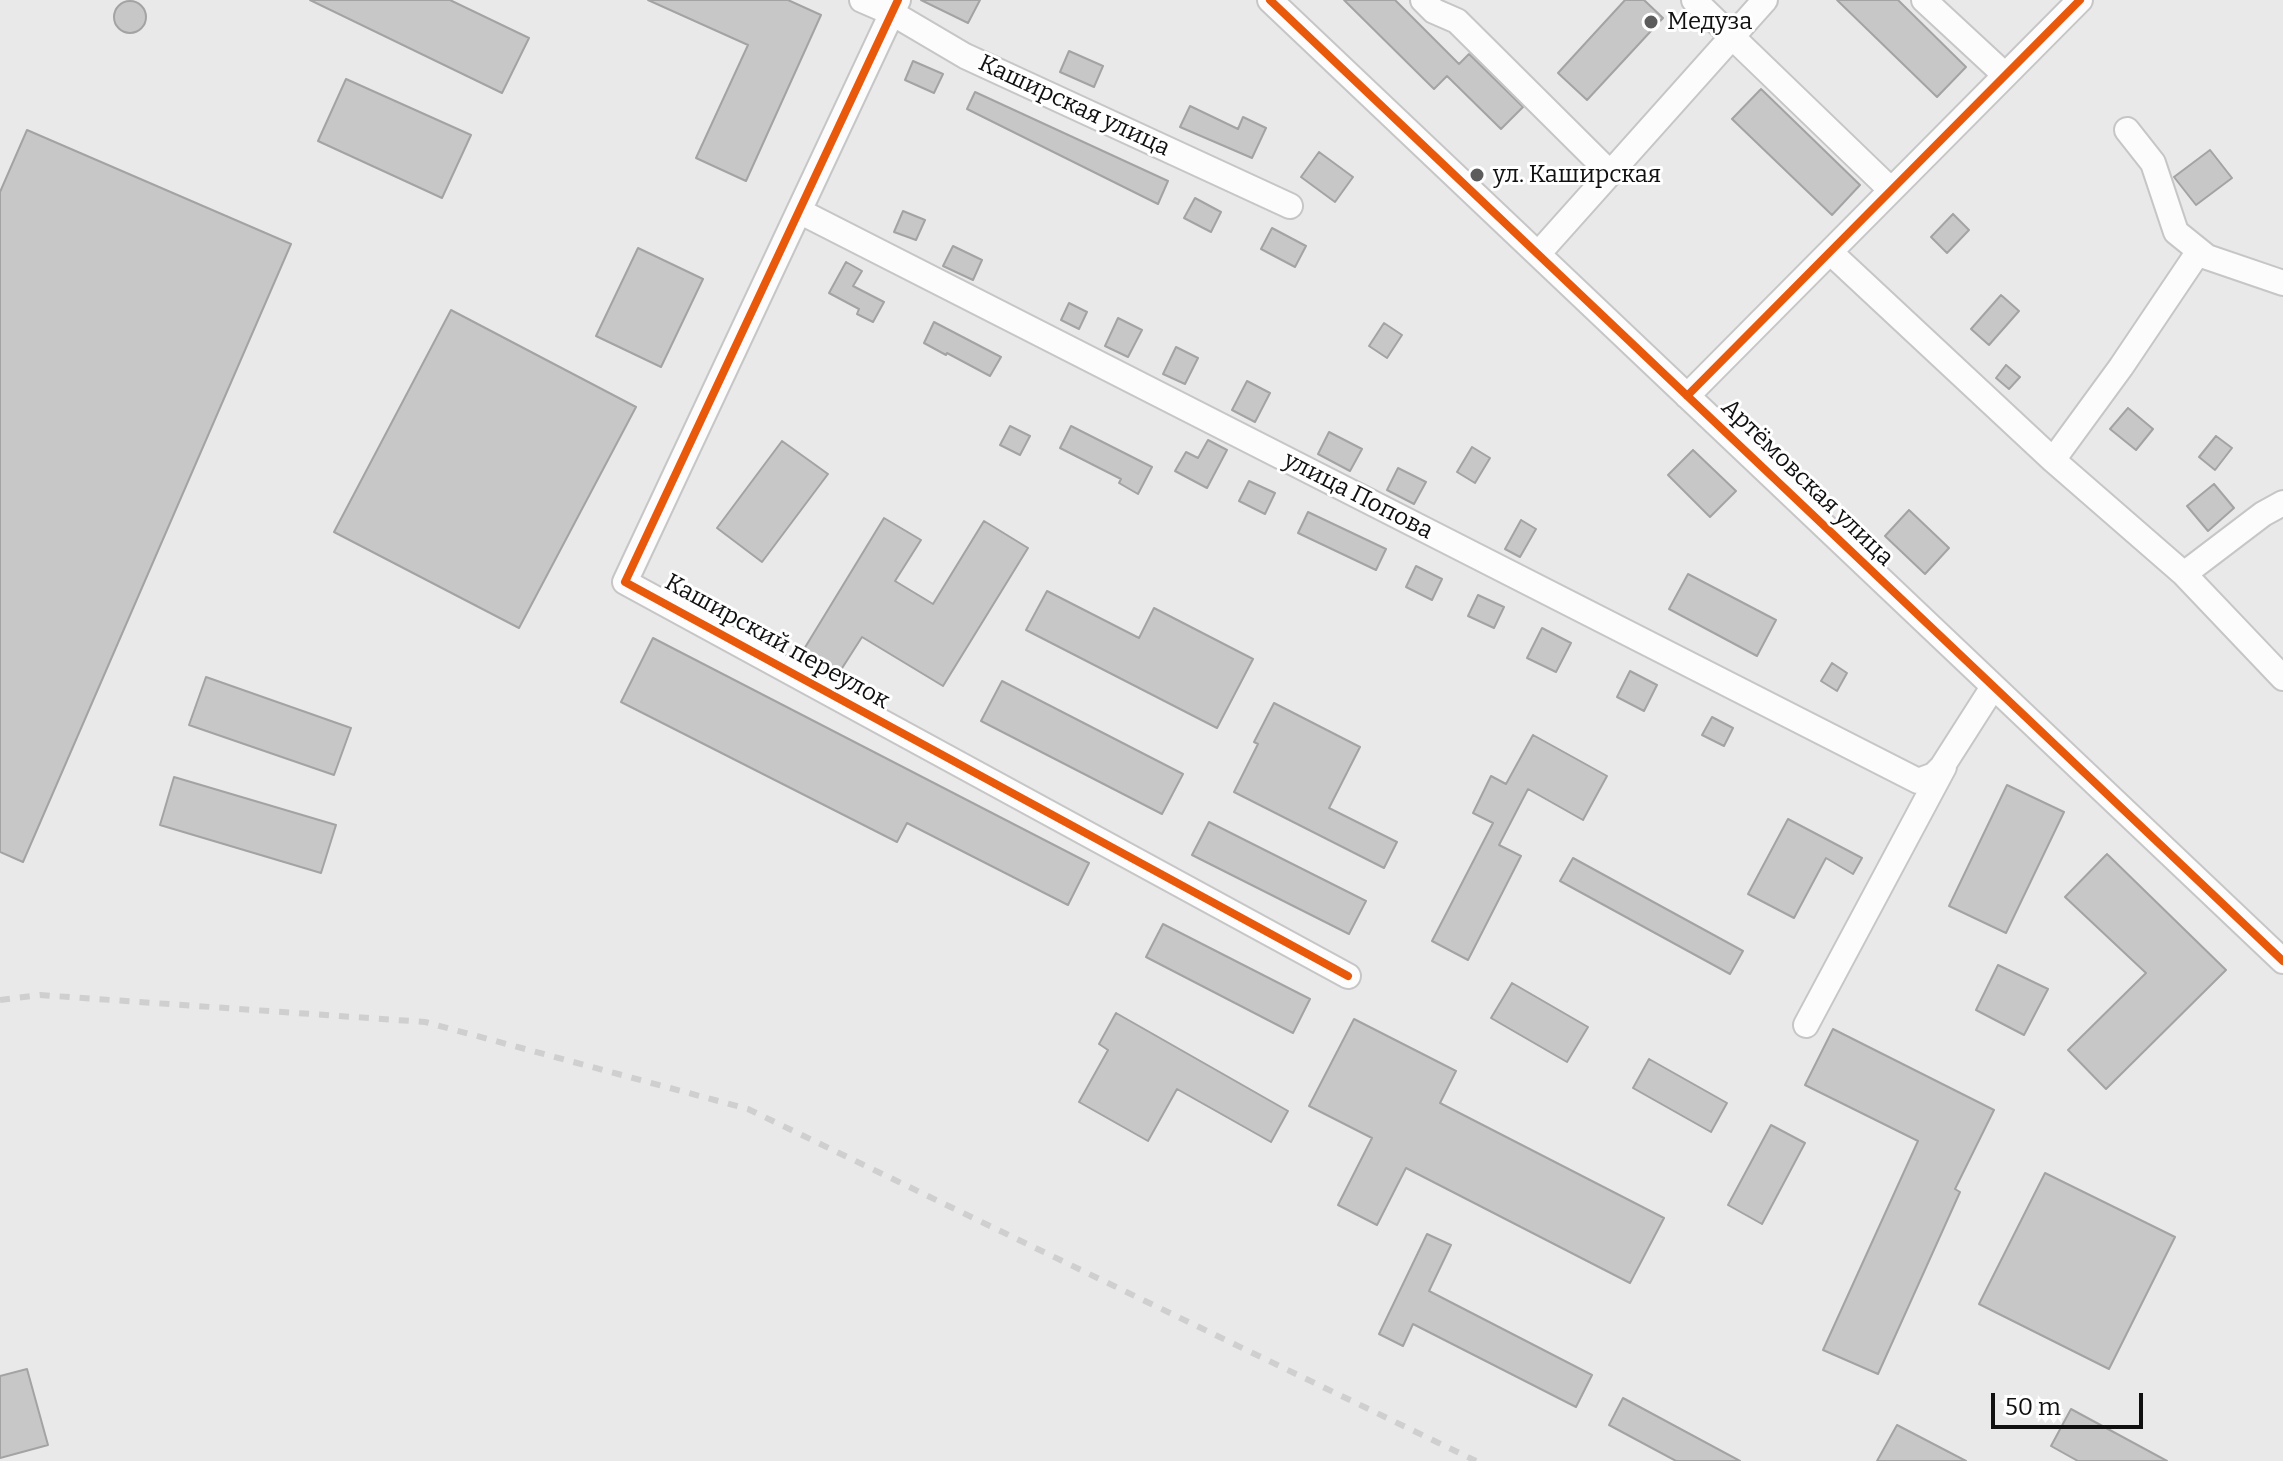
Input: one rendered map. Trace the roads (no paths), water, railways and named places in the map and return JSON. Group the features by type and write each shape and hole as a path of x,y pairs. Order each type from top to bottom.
{"street":[{"name":"Каширская улица","path":"862,0 895,6 965,56 1290,206"},
{"name":"Артёмовская улица","path":"1270,0 2283,961"},
{"path":"1423,0 1434,11 1457,21 1610,173"},
{"path":"1694,0 1891,190"},
{"path":"1538,254 1765,0"},
{"path":"1924,0 2005,75"},
{"path":"1687,396 2080,0"},
{"name":"Каширский переулок","path":"895,6 625,582 1348,976"},
{"path":"2127,130 2153,163 2176,232 2207,257 2283,283"},
{"name":"улица Попова","path":"799,211 1918,781 1934,775 1954,748"},
{"path":"2053,460 2121,367 2199,251"},
{"path":"1830,252 2053,460 2184,574 2283,678"},
{"path":"2184,574 2263,514 2283,503"},
{"path":"1806,1025 1954,748 1993,687"}],"railway":[{"path":"0,1000 40,995 425,1022 748,1109 1476,1461"}],"place":[{"name":"Медуза","path":"1651,22"},
{"name":"ул. Каширская","path":"1477,175"}]}
